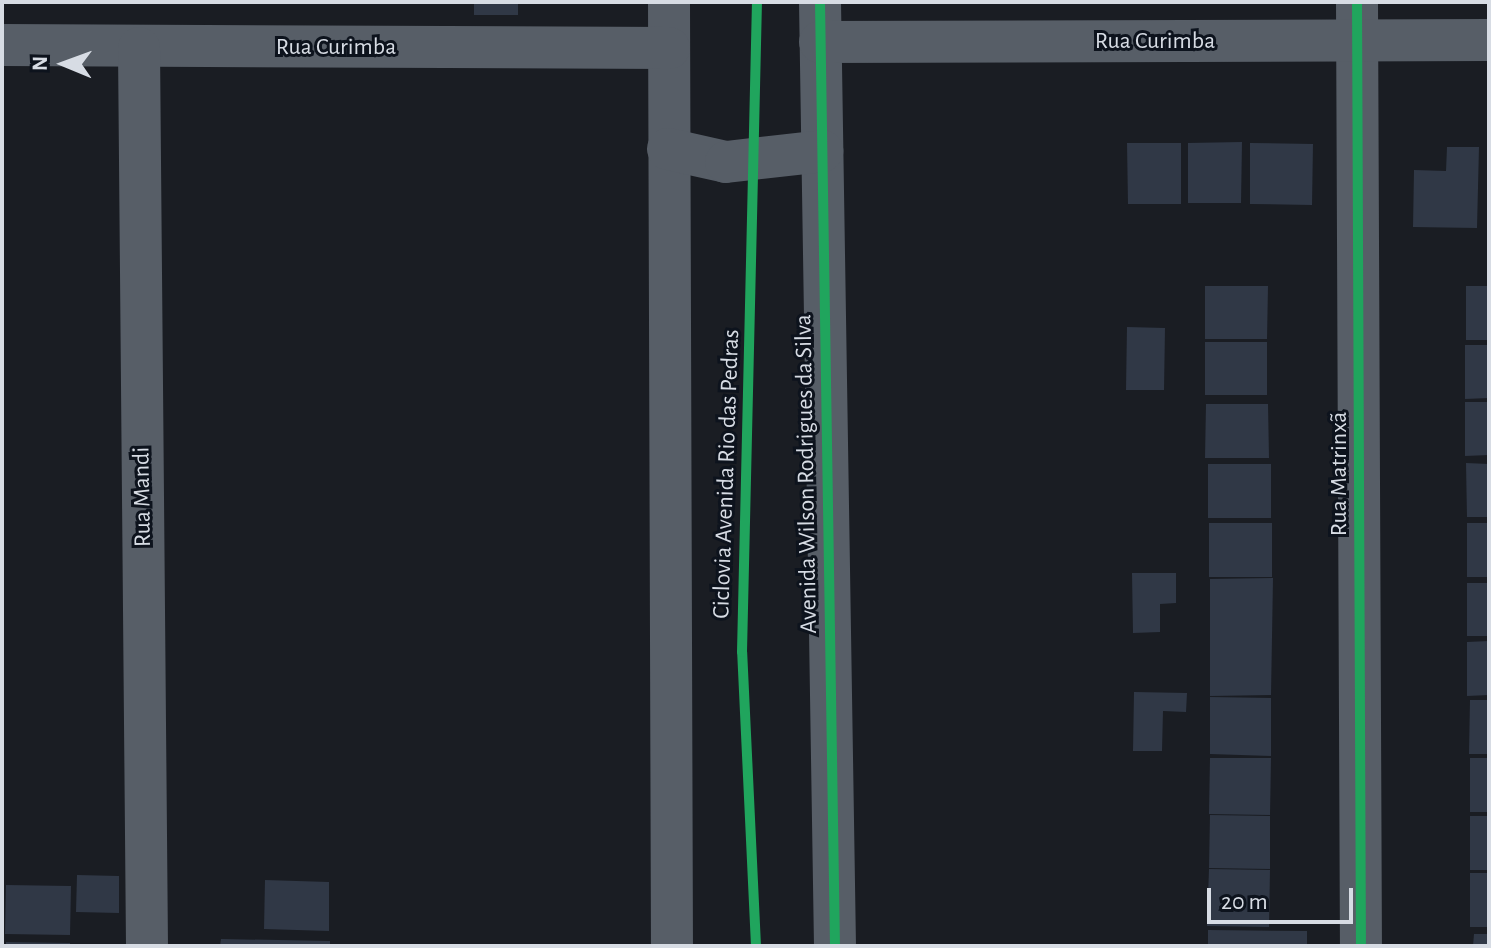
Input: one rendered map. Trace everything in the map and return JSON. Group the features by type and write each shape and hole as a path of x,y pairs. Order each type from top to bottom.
{"street":[{"path":"669,2 672,946"},
{"name":"Rua Curimba","path":"820,22 1358,22 1489,40"},
{"name":"Avenida Wilson Rodrigues da Silva","path":"820,22 835,946"},
{"name":"Rua Matrinxã","path":"1358,22 1361,946"},
{"name":"Rua Curimba","path":"2,45 669,48"},
{"name":"Rua Mandi","path":"139,48 147,946"},
{"path":"668,149 726,162 822,151"}],"building":[{"path":"474,2 518,2 518,15 474,15"},
{"path":"1242,142 1241,203 1188,203 1188,143"},
{"path":"1127,143 1181,143 1181,204 1128,204"},
{"path":"1250,143 1313,144 1312,205 1250,204"},
{"path":"1447,147 1479,147 1477,228 1413,227 1414,170 1446,171"},
{"path":"1205,286 1268,286 1267,339 1205,339"},
{"path":"1466,286 1489,286 1489,340 1466,340"},
{"path":"1127,327 1165,328 1164,390 1126,390"},
{"path":"1205,342 1267,342 1267,395 1205,395"},
{"path":"1465,345 1489,345 1489,398 1465,399"},
{"path":"1465,402 1489,402 1489,455 1465,456"},
{"path":"1206,404 1268,404 1269,458 1205,458"},
{"path":"1466,463 1489,464 1489,517 1467,517"},
{"path":"1208,464 1271,464 1271,518 1208,518"},
{"path":"1209,523 1272,523 1272,577 1209,577"},
{"path":"1467,523 1489,523 1489,577 1467,577"},
{"path":"1132,573 1176,573 1176,603 1160,604 1160,632 1133,633"},
{"path":"1273,578 1271,695 1210,696 1210,579"},
{"path":"1467,583 1489,583 1489,636 1467,636"},
{"path":"1489,641 1489,695 1467,696 1467,642"},
{"path":"1134,692 1187,693 1186,712 1163,711 1162,751 1133,751"},
{"path":"1210,697 1271,698 1271,756 1210,754"},
{"path":"1470,700 1489,700 1489,754 1469,754"},
{"path":"1210,758 1271,758 1270,815 1209,814"},
{"path":"1470,758 1489,758 1489,812 1470,812"},
{"path":"1210,815 1270,816 1270,869 1209,868"},
{"path":"1470,816 1489,816 1489,870 1470,870"},
{"path":"1209,869 1270,870 1269,927 1207,926"},
{"path":"1470,873 1489,873 1489,927 1470,927"},
{"path":"77,875 119,876 119,913 76,912"},
{"path":"265,880 329,882 329,931 264,929"},
{"path":"6,885 71,886 70,935 5,934"},
{"path":"1208,930 1307,931 1307,946 1208,946"},
{"path":"1474,934 1489,934 1489,946 1473,946"},
{"path":"221,939 330,941 330,946 220,946"},
{"path":"6,942 70,943 70,946 6,946"}],"cycle path":[{"name":"Ciclovia Avenida Rio das Pedras","path":"756,946 742,652 757,2"},
{"path":"820,2 835,946"},
{"path":"1357,2 1361,946"}]}
